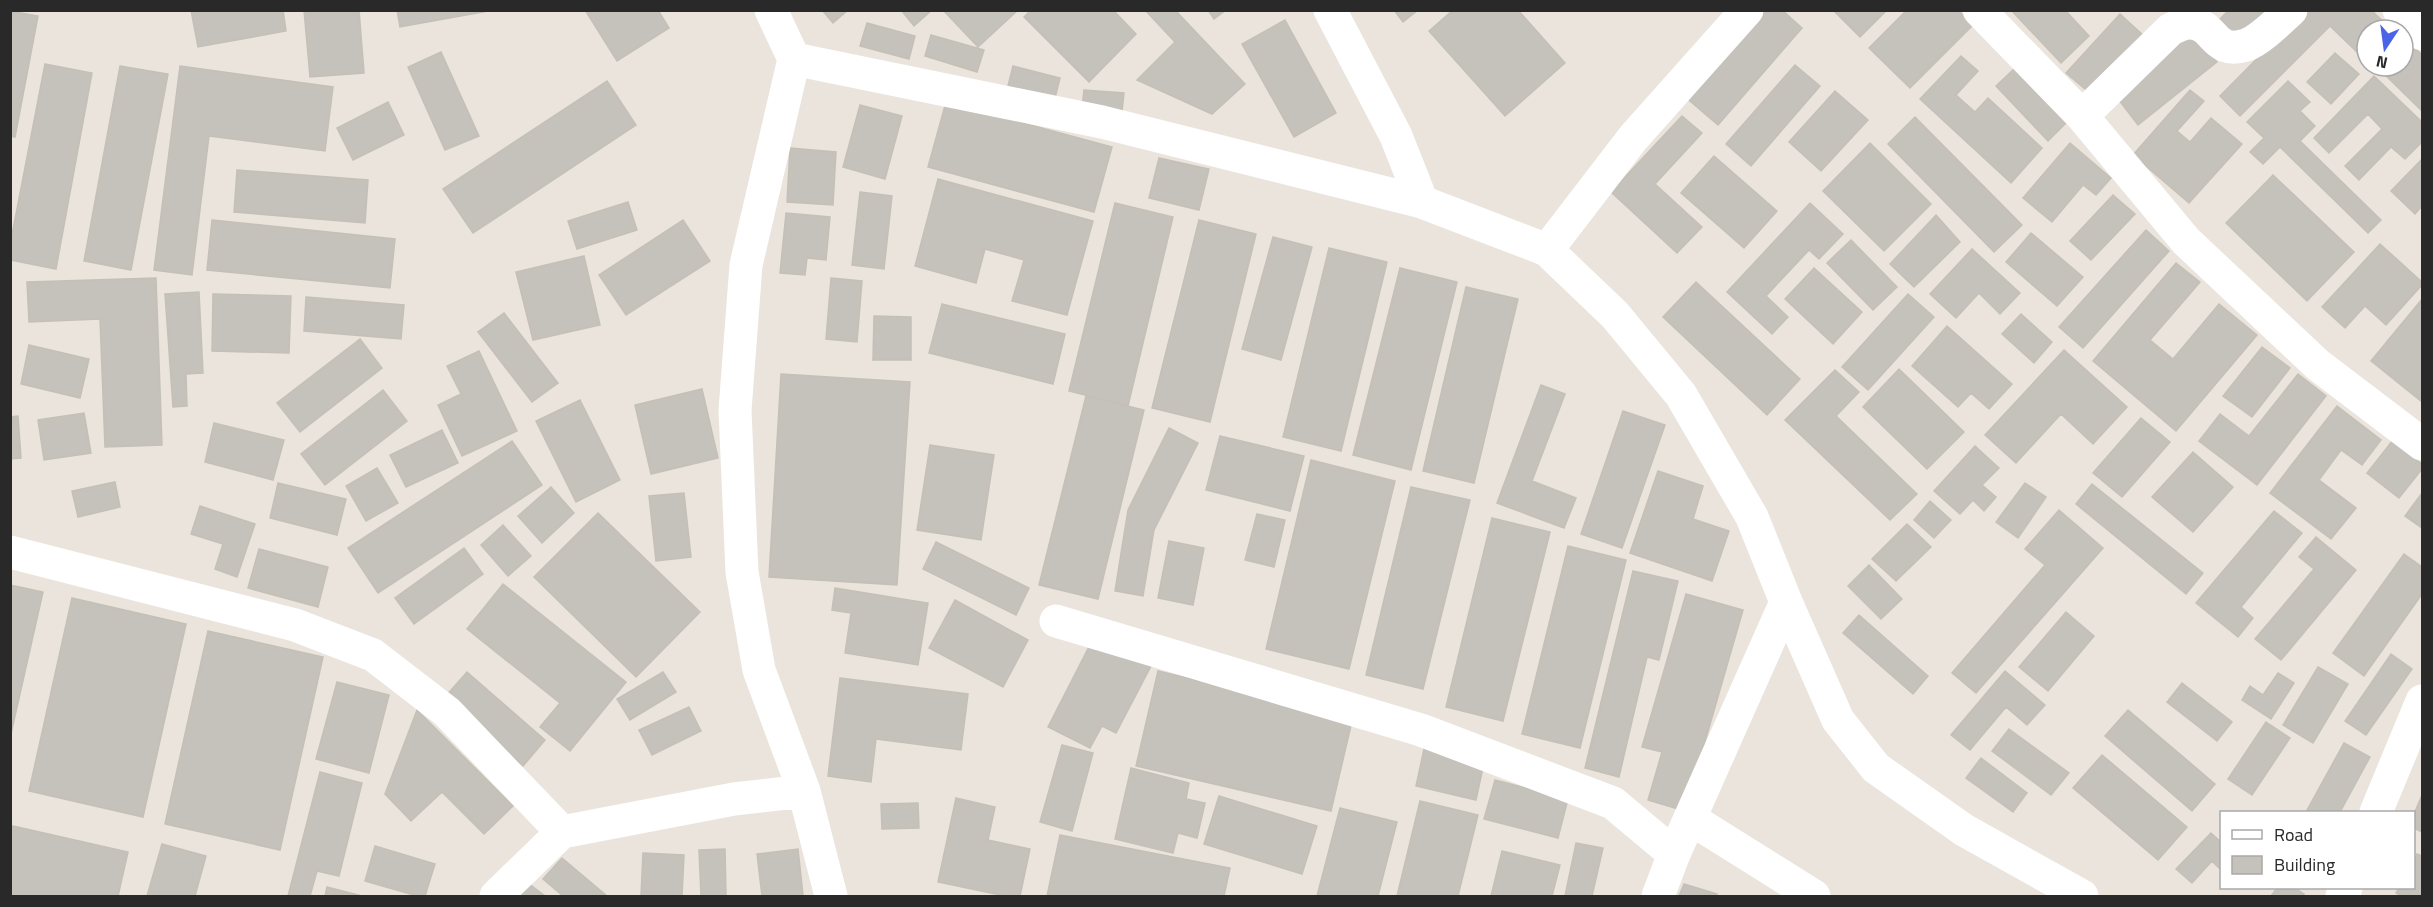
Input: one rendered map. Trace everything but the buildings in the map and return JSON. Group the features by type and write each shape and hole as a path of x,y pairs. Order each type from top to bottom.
{"street":[{"path":"771,10 794,59 746,265 735,410 742,572 759,670 804,791 831,897"},
{"path":"1330,10 1395,136 1422,202"},
{"path":"1547,250 1633,138 1747,10"},
{"path":"1979,10 2082,116 2186,241 2318,365 2422,444"},
{"path":"2082,116 2171,29 2189,23 2207,28 2219,44 2232,47 2248,44 2291,10"},
{"path":"2399,10 2422,34"},
{"path":"794,59 1102,122 1422,202 1547,250 1615,315 1681,395 1752,517 1786,602 1838,720 1876,768 1964,830 2082,897"},
{"path":"10,552 295,625 373,655 447,712 562,832"},
{"path":"1658,897 1674,854 1786,602"},
{"path":"1056,621 1421,730 1613,803 1674,854"},
{"path":"2377,811 2419,719"},
{"path":"496,897 562,832 734,799 804,791"},
{"path":"1691,819 1814,897"}]}
